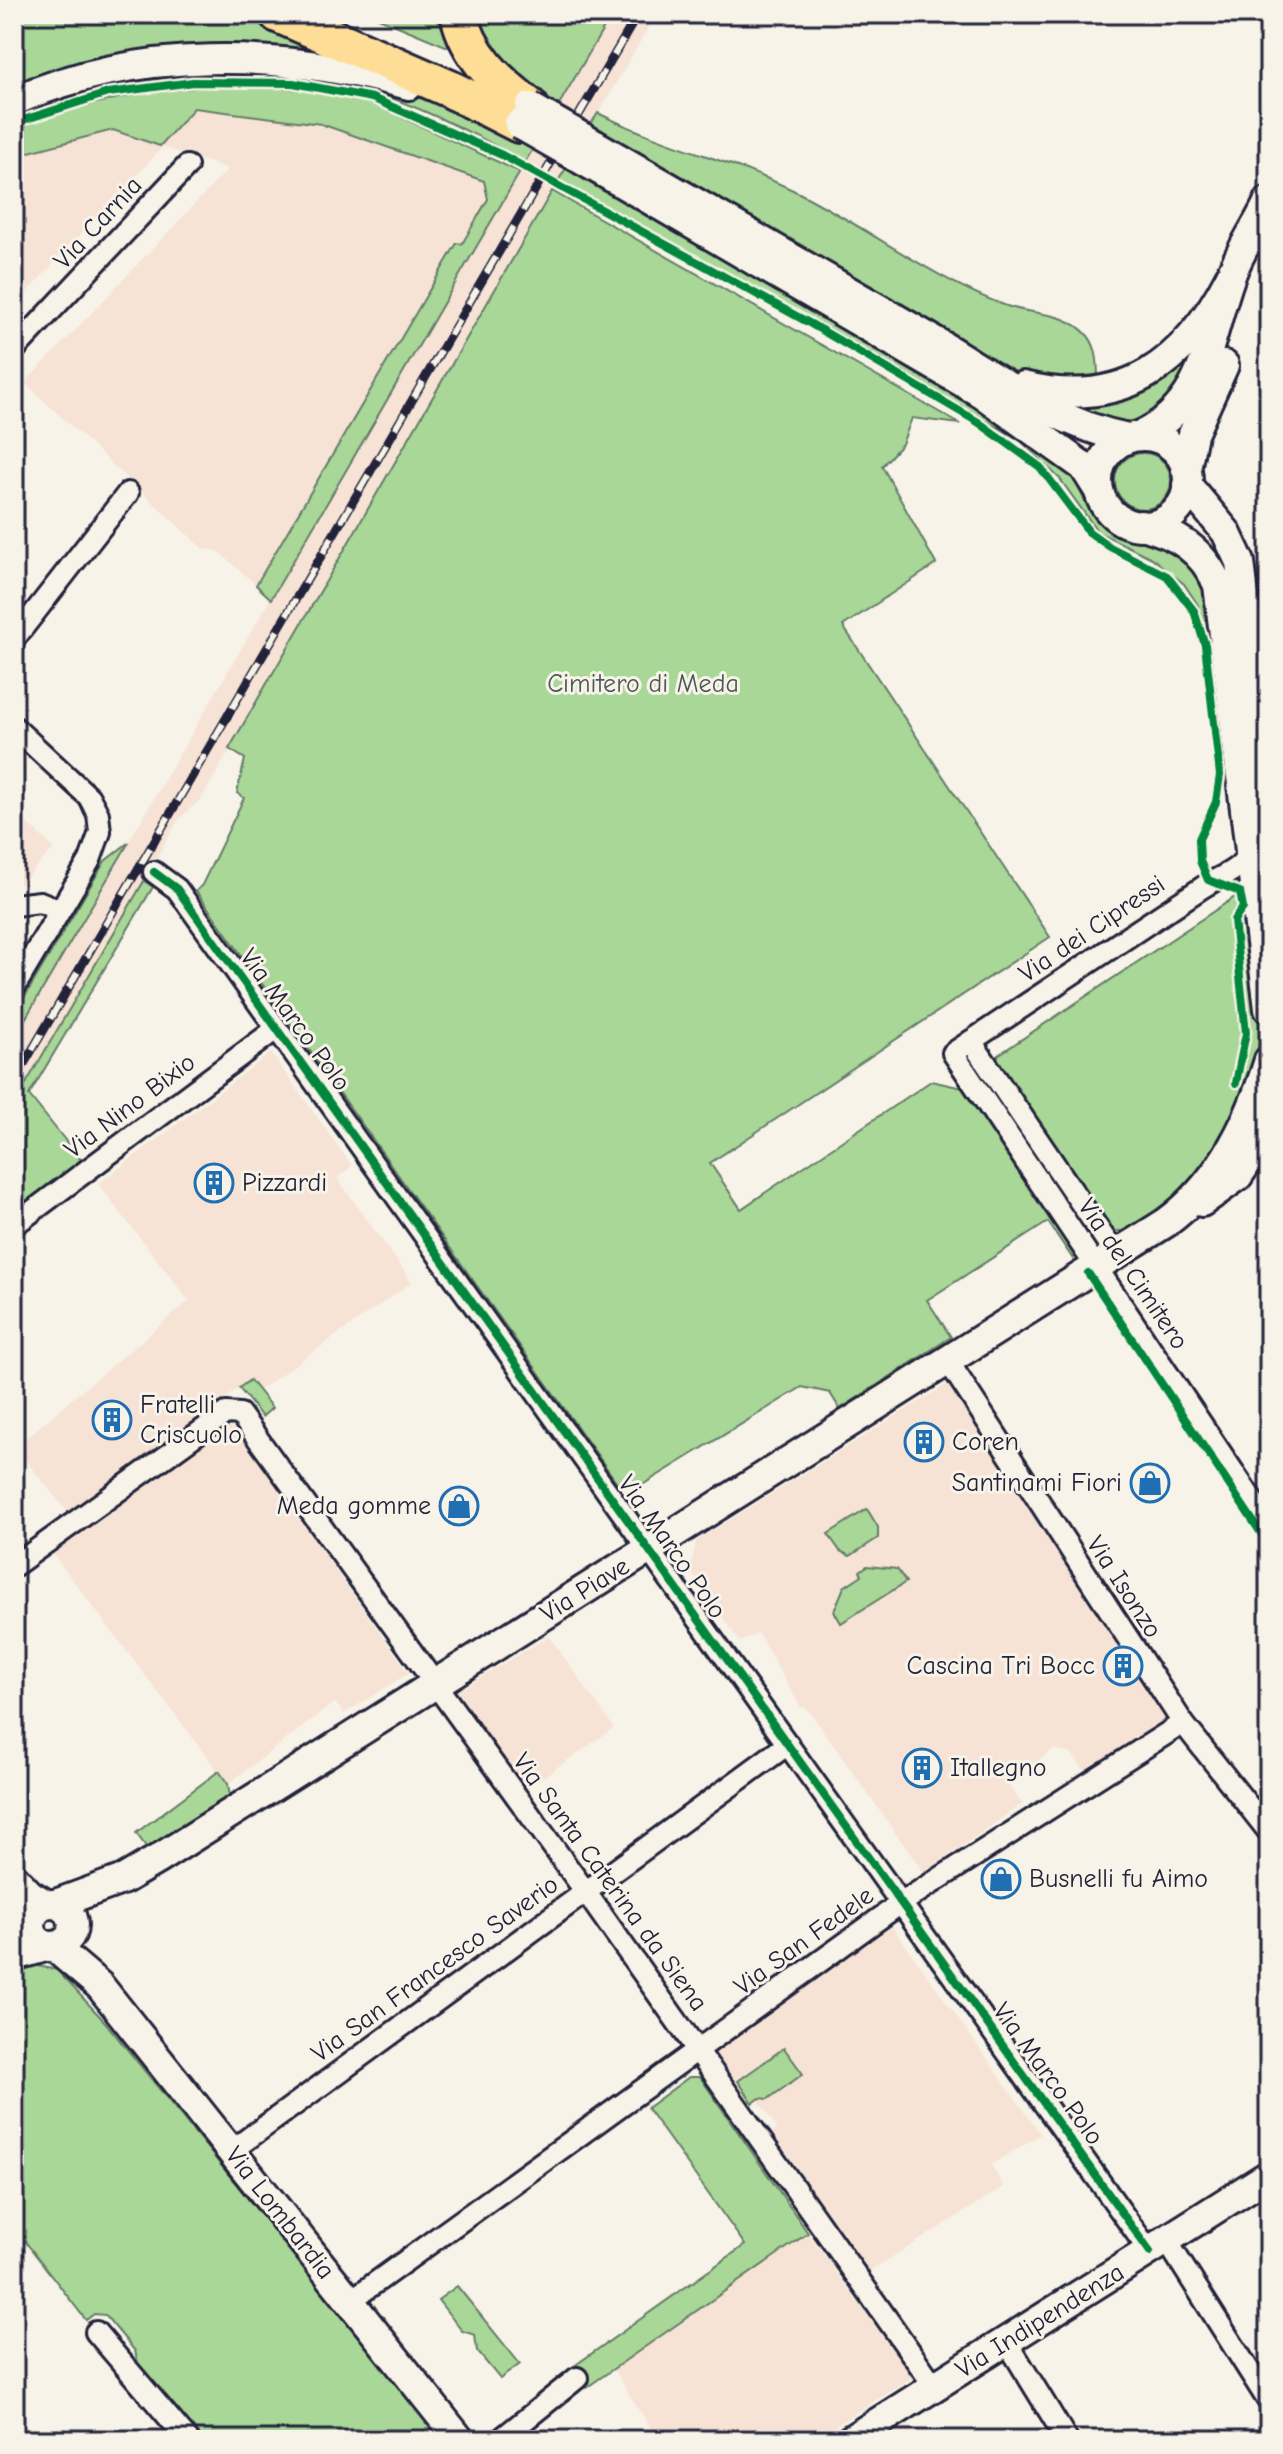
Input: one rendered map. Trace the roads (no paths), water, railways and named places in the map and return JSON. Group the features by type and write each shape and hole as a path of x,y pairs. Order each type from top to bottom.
{"highway":[{"path":"278,14 524,116"},
{"path":"337,14 464,69 524,116"},
{"path":"459,14 468,42 479,60 524,116"}],"street":[{"path":"14,101 101,73 195,60 263,60 380,77 524,116 990,374 1065,419 1133,437 1166,442 1179,454 1187,477 1226,532 1240,562 1269,807"},
{"path":"589,152 981,393 1084,467 1111,513 1125,522 1172,535 1189,545 1206,562 1218,585 1269,1009"},
{"name":"Via Carnia","path":"14,350 187,166"},
{"path":"990,374 1023,386 1062,394 1093,393 1129,384 1152,373 1181,350 1209,315 1264,211"},
{"path":"1141,525 1157,523 1174,512 1187,477 1193,434 1228,351 1264,211"},
{"path":"1099,491 1098,476 1111,449 1171,417 1190,394 1208,355 1230,277"},
{"path":"14,639 128,493"},
{"path":"14,727 89,797 99,823 95,850 14,988"},
{"name":"Via dei Cipressi","path":"953,1053 1203,887 1239,867 1248,857 1250,843"},
{"name":"Via Marco Polo","path":"154,872 174,885 901,1903 1158,2246 1269,2402"},
{"path":"14,905 40,902 60,910"},
{"name":"Via Nino Bixio","path":"14,1225 276,1029"},
{"name":"Via del Cimitero","path":"971,1041 1269,1525"},
{"name":"Via del Cimitero","path":"953,1053 1107,1261"},
{"name":"Via Piave","path":"1167,1222 1193,1199 1235,1144 1256,1100 1269,1060"},
{"name":"Via Piave","path":"1238,1176 1269,1130"},
{"name":"Via Piave","path":"14,1956 48,1925 650,1550 1167,1222 1214,1196 1269,1155"},
{"name":"Via Isonzo","path":"948,1361 1183,1723 1269,1832"},
{"name":"Via Santa Caterina da Siena","path":"14,1566 226,1413 236,1412 245,1418 699,2050 935,2387"},
{"name":"Via San Fedele","path":"350,2301 901,1903 1183,1723"},
{"name":"Via San Francesco Saverio","path":"231,2151 788,1744"},
{"path":"18,1877 48,1925"},
{"name":"Via Lombardia","path":"48,1925 100,1986 460,2440"},
{"name":"Via Indipendenza","path":"850,2440 1269,2175"},
{"path":"96,2332 188,2440"},
{"path":"1007,2342 1067,2440"},
{"path":"500,2440 577,2378"}],"railway":[{"path":"14,1081 638,14"}],"place":[{"name":"Pizzardi","path":"214,1183"},
{"name":"Fratelli Criscuolo","path":"112,1420"},
{"name":"Coren","path":"924,1442"},
{"name":"Santinami Fiori","path":"1150,1483"},
{"name":"Meda gomme","path":"459,1506"},
{"name":"Cascina Tri Bocc","path":"1123,1666"},
{"name":"Itallegno","path":"922,1768"},
{"name":"Busnelli fu Aimo","path":"1001,1879"}],"park label":[{"name":"Cimitero di Meda","path":"643,684"}]}
